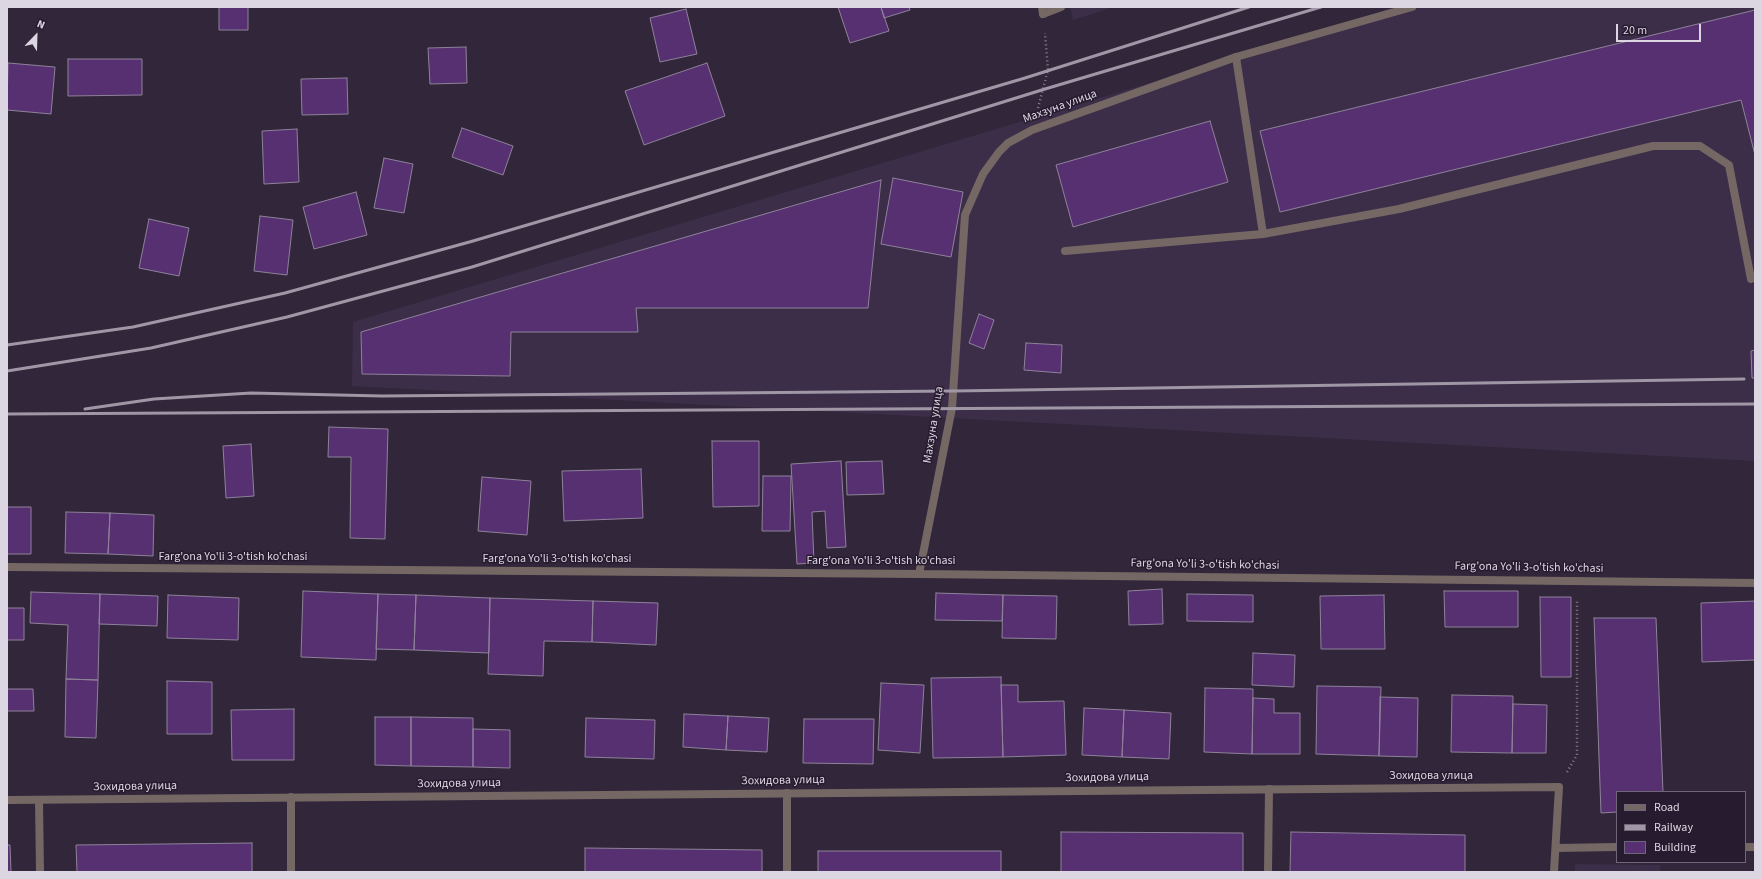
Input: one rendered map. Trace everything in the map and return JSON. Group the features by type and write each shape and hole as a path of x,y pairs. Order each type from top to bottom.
{"street":[{"path":"1043,10 1061,7"},
{"name":"Махзуна улица","path":"919,574 952,408 965,215 976,187 991,162 1008,143 1032,130 1236,57 1412,7"},
{"path":"1236,57 1263,234"},
{"path":"1065,251 1263,234 1399,209 1653,146 1700,146 1729,165 1750,279"},
{"name":"Farg'ona Yo'li 3-o'tish ko'chasi","path":"7,567 919,574 1755,583"},
{"path":"1554,872 1559,787"},
{"name":"Зохидова улица","path":"7,800 1559,787"},
{"path":"1268,872 1269,789"},
{"path":"787,793 787,872"},
{"path":"291,798 291,872"},
{"path":"39,800 40,872"},
{"path":"1556,848 1616,847"}],"path":[{"path":"1032,130 1045,89 1048,70 1043,10"},
{"path":"1559,787 1577,754 1578,581"}],"shaded area":[{"path":"1070,7 1114,7 1073,20"},
{"path":"1394,7 1755,7 1755,461 352,386 353,322 1236,57"},
{"path":"1575,864 1660,865 1660,872 1575,872"}],"building":[{"path":"219,7 248,7 248,30 219,30"},
{"path":"838,7 881,7 889,31 850,43"},
{"path":"881,7 909,7 910,10 884,18"},
{"path":"686,9 697,54 660,62 650,18"},
{"path":"1755,10 1755,155 1741,100 1280,212 1260,131"},
{"path":"466,47 467,83 430,84 428,48"},
{"path":"68,59 142,59 142,95 68,96"},
{"path":"8,63 55,67 51,114 7,110"},
{"path":"707,63 725,116 644,145 625,91"},
{"path":"347,78 348,114 302,115 301,79"},
{"path":"1210,121 1228,182 1073,227 1056,165"},
{"path":"462,128 513,146 503,175 452,157"},
{"path":"297,129 299,182 264,184 262,131"},
{"path":"384,158 413,164 404,213 374,208"},
{"path":"893,178 963,192 951,257 881,244"},
{"path":"881,180 868,308 636,308 638,332 511,332 510,376 362,374 361,332"},
{"path":"356,192 367,235 314,249 303,207"},
{"path":"260,216 293,220 287,275 254,271"},
{"path":"149,219 189,228 179,276 139,268"},
{"path":"979,314 994,320 984,349 969,343"},
{"path":"1026,343 1062,345 1061,373 1024,370"},
{"path":"1755,350 1755,378 1752,378 1751,351"},
{"path":"329,427 388,429 385,539 350,538 351,457 328,457"},
{"path":"712,441 759,441 759,506 713,507"},
{"path":"251,444 254,496 226,498 223,446"},
{"path":"841,461 846,547 827,548 825,511 812,512 814,563 797,564 791,464"},
{"path":"882,461 884,494 847,495 846,462"},
{"path":"641,469 643,518 564,521 562,471"},
{"path":"763,476 791,476 790,531 762,531"},
{"path":"482,477 531,481 527,535 478,531"},
{"path":"7,507 31,507 31,554 7,554"},
{"path":"66,512 110,513 108,554 65,553"},
{"path":"110,513 154,515 153,556 108,554"},
{"path":"1162,589 1163,624 1129,625 1128,591"},
{"path":"303,591 378,594 376,660 301,657"},
{"path":"1444,591 1518,591 1518,627 1445,627"},
{"path":"31,592 100,594 98,680 66,679 68,625 30,623"},
{"path":"936,593 1003,595 1002,621 935,620"},
{"path":"100,594 158,596 157,626 99,624"},
{"path":"378,594 416,595 414,650 376,649"},
{"path":"1187,594 1253,595 1253,622 1187,621"},
{"path":"168,595 239,598 238,640 167,638"},
{"path":"416,595 490,598 489,653 414,650"},
{"path":"1003,595 1057,596 1056,639 1002,638"},
{"path":"1384,595 1385,649 1321,649 1320,596"},
{"path":"1540,597 1571,597 1571,677 1541,677"},
{"path":"490,598 593,601 592,642 544,641 543,676 488,674"},
{"path":"593,601 658,603 656,645 592,642"},
{"path":"1755,601 1755,660 1702,662 1701,603"},
{"path":"7,608 24,608 24,640 7,640"},
{"path":"1594,618 1656,618 1663,791 1616,791 1616,812 1601,813"},
{"path":"1253,653 1295,655 1294,687 1252,685"},
{"path":"1001,677 1003,757 933,758 931,678"},
{"path":"66,679 98,680 96,738 65,737"},
{"path":"167,681 212,682 212,734 167,734"},
{"path":"881,683 924,685 920,753 878,750"},
{"path":"1001,685 1018,685 1018,702 1064,701 1066,755 1003,757"},
{"path":"1317,686 1381,687 1379,756 1316,754"},
{"path":"1205,688 1253,689 1252,754 1204,752"},
{"path":"7,689 33,689 34,711 7,711"},
{"path":"1452,695 1513,696 1512,753 1451,752"},
{"path":"1380,697 1418,698 1417,757 1379,756"},
{"path":"1253,698 1274,699 1274,713 1300,713 1300,754 1252,754"},
{"path":"1513,704 1547,705 1546,753 1512,753"},
{"path":"1084,708 1124,710 1122,757 1082,755"},
{"path":"294,709 294,760 232,760 231,710"},
{"path":"1124,710 1171,713 1169,759 1122,757"},
{"path":"684,714 728,716 726,750 683,747"},
{"path":"728,716 769,718 767,752 726,750"},
{"path":"375,717 411,717 411,766 375,765"},
{"path":"411,717 473,718 473,767 411,766"},
{"path":"586,718 655,720 654,759 585,757"},
{"path":"804,719 874,719 873,764 803,763"},
{"path":"473,729 510,730 510,768 473,767"},
{"path":"1061,832 1243,833 1243,872 1061,872"},
{"path":"1291,832 1465,835 1465,872 1290,872"},
{"path":"252,843 252,872 77,872 76,845"},
{"path":"7,845 10,845 11,872 7,872"},
{"path":"585,848 762,850 762,872 585,872"},
{"path":"818,851 1001,851 1001,872 818,872"}],"railway":[{"path":"7,345 133,327 285,293 473,241 1025,78 1249,7"},
{"path":"7,371 151,348 287,317 472,267 1045,89 1321,7"},
{"path":"85,409 154,399 251,393 382,396 953,391 1744,379"},
{"path":"7,414 1755,404"}]}
